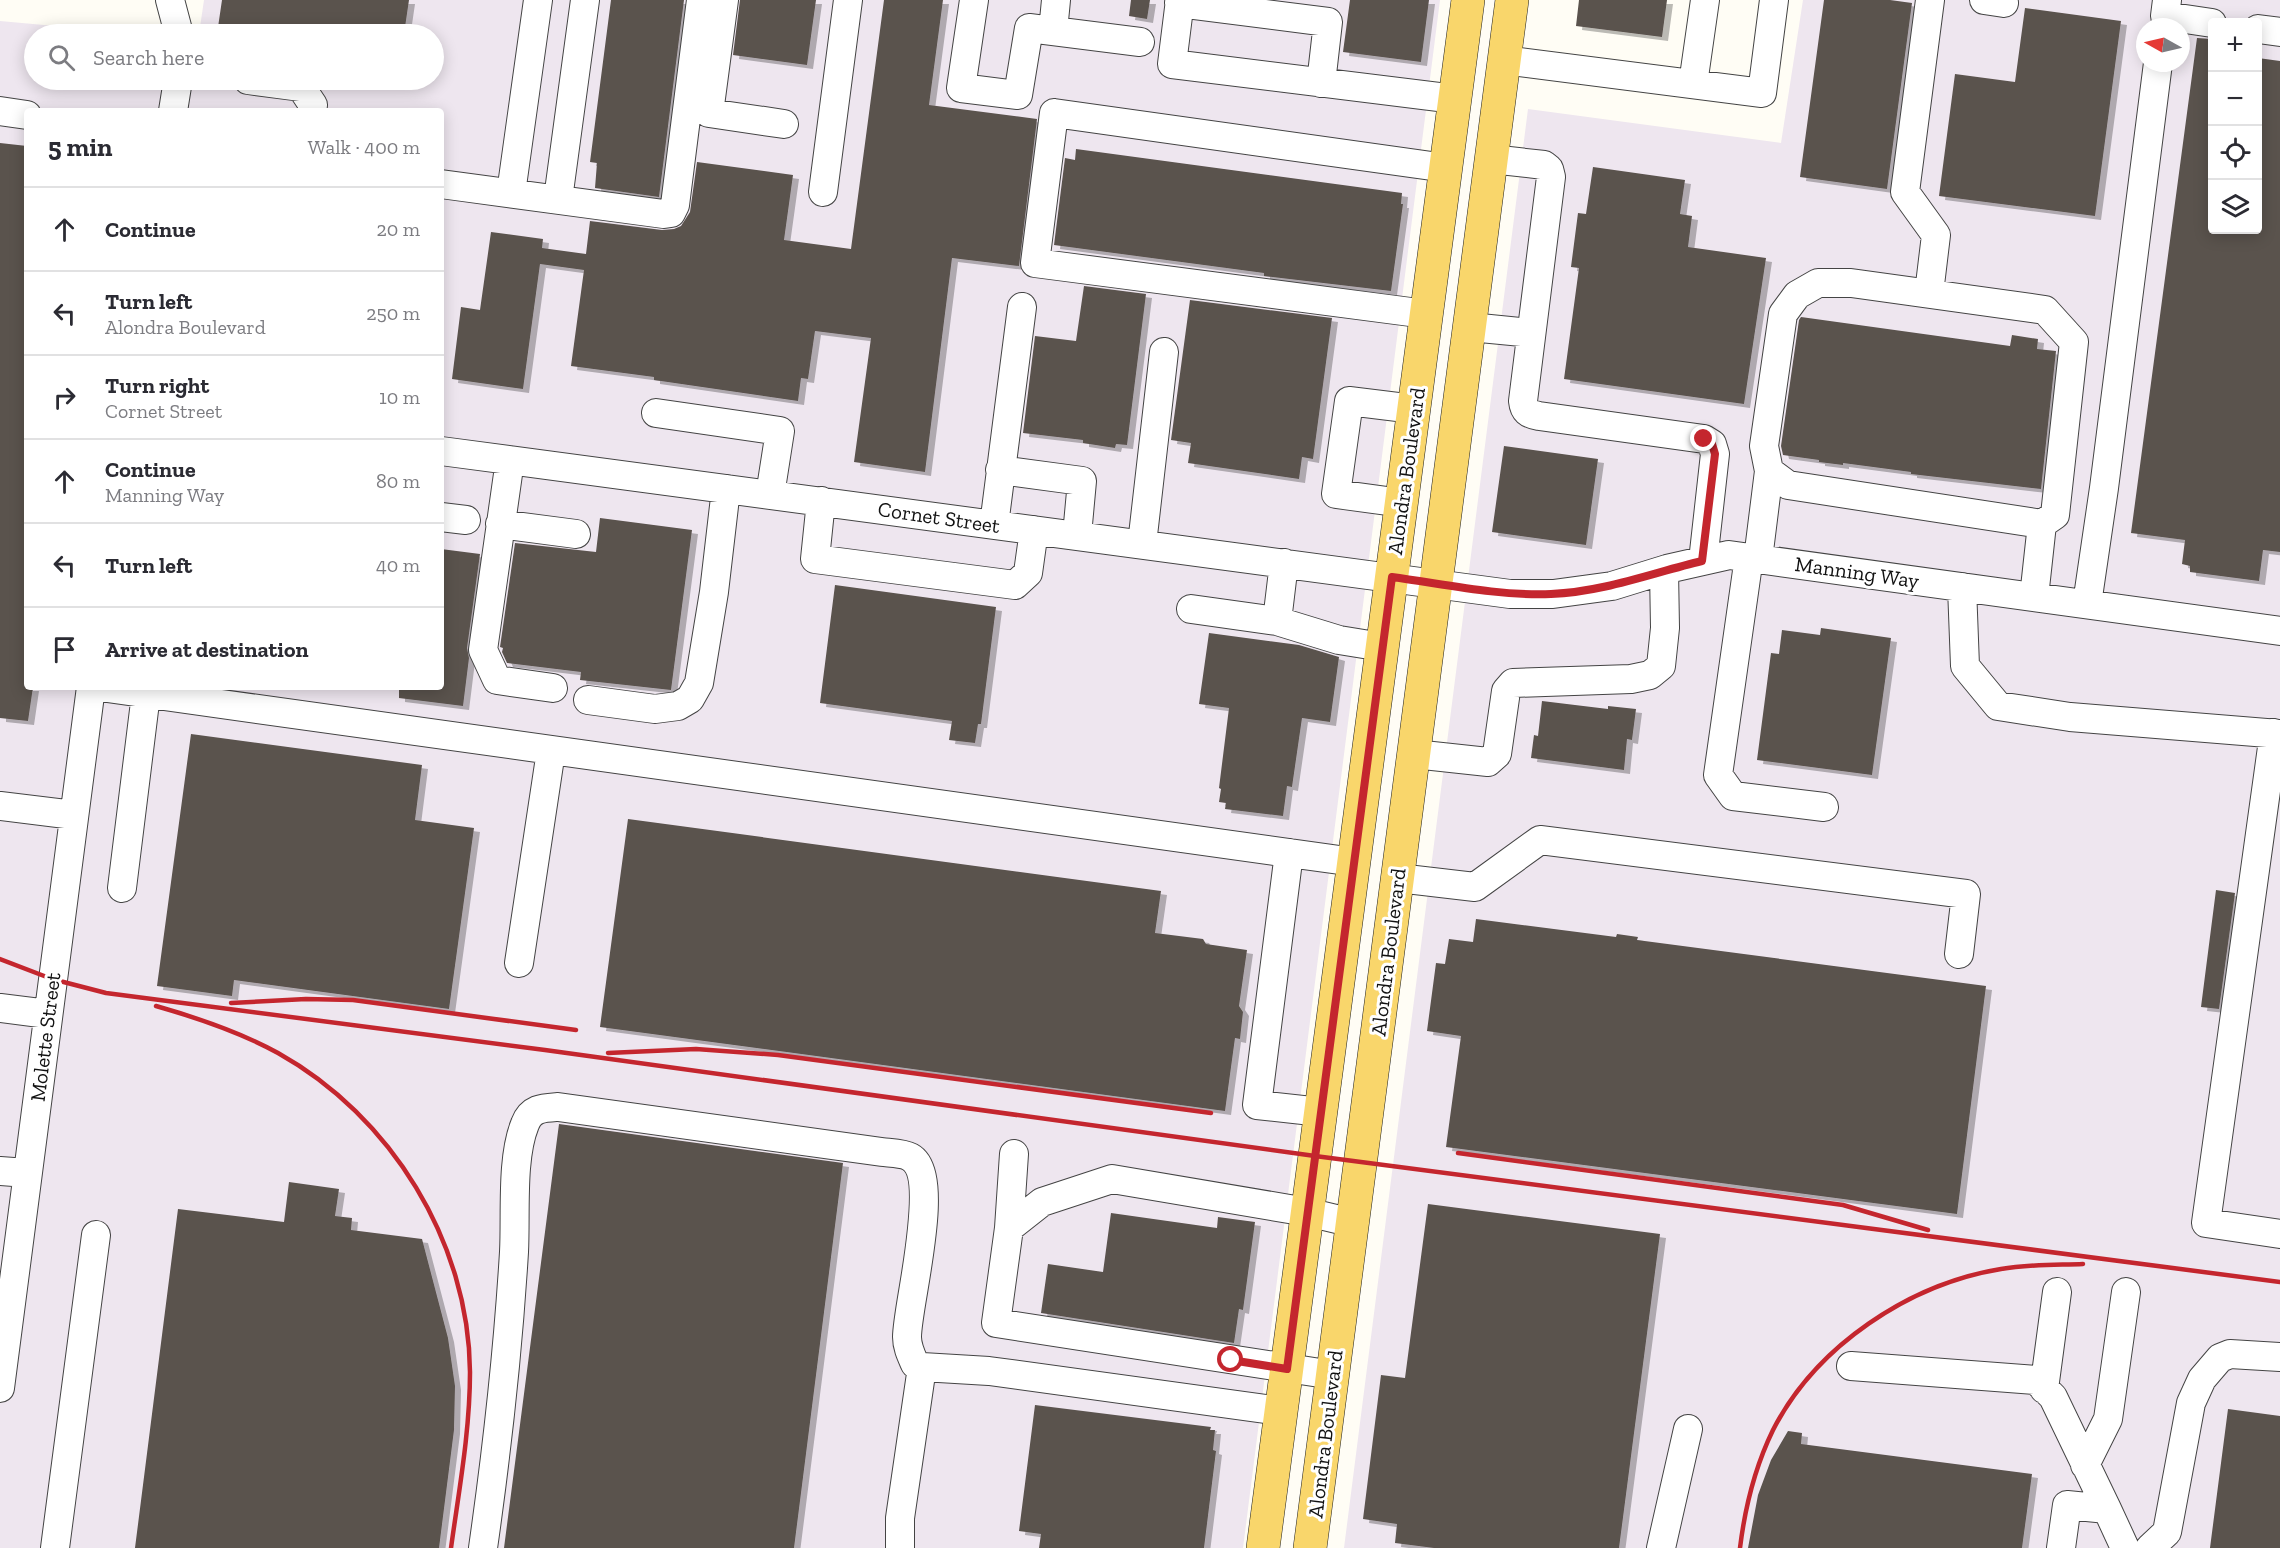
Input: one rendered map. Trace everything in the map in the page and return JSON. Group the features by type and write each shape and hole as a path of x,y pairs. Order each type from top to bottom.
{"main road":[{"name":"Alondra Boulevard","path":"1263,1548 1468,0"},
{"name":"Alondra Boulevard","path":"1310,1548 1512,0"},
{"path":"1281,1411 1327,1419"}],"street":[{"path":"171,0 177,24"},
{"path":"511,193 538,0"},
{"path":"558,199 585,0"},
{"path":"444,184 664,214 672,212 701,0"},
{"path":"724,0 709,113 784,124"},
{"path":"824,192 848,0"},
{"path":"974,0 961,88 1018,96 1029,28 1140,42"},
{"path":"1053,31 1056,0"},
{"path":"1693,84 1705,0"},
{"path":"1504,60 1762,93 1774,0"},
{"path":"1929,293 1936,236 1905,192 1930,0"},
{"path":"1321,83 1328,22 1180,2 1172,64 1321,83 1455,99"},
{"path":"2166,14 2208,22"},
{"path":"2262,30 2280,32"},
{"path":"2087,604 2157,72"},
{"path":"173,108 176,90"},
{"path":"303,90 314,105 313,108"},
{"path":"0,111 24,115"},
{"path":"1426,315 1035,263 1054,113 1446,168"},
{"path":"1491,159 1544,165 1550,169 1551,177 1523,401 1524,408 1529,415 1704,439 1712,444 1715,454 1702,561"},
{"path":"1769,471 1788,485 2042,524 2055,515 2074,342 2045,310 1851,283 1818,283 1797,295 1783,314 1764,446 1769,471 1718,775 1733,796 1824,807"},
{"path":"994,525 1022,307"},
{"path":"1470,327 1531,333"},
{"path":"1142,544 1164,352"},
{"path":"1402,503 1336,494 1337,482 1349,401 1414,409"},
{"path":"656,413 780,431 770,495"},
{"name":"Cornet Street","path":"444,451 1436,583"},
{"path":"510,460 483,650 497,681 553,688"},
{"path":"1000,470 1082,481 1077,535"},
{"path":"588,699 655,709 678,706 690,699 699,683 714,592 726,489"},
{"path":"821,501 815,559 1015,585 1028,573 1034,530"},
{"path":"500,524 576,534"},
{"path":"2034,597 2042,524"},
{"name":"Manning Way","path":"1436,583 1510,594 1553,594 1612,586 1664,570 1729,555 2280,630"},
{"path":"1277,621 1284,563"},
{"path":"1414,754 1488,762 1497,754 1506,691 1513,683 1631,679 1650,675 1661,666 1665,628 1664,570"},
{"path":"1962,587 1965,666 1998,706 2070,717 2277,734 2206,1223 2280,1234"},
{"path":"1191,609 1277,621 1339,640 1382,647"},
{"name":"Molette Street","path":"0,1388 14,1172 48,1014 92,690"},
{"path":"123,690 1354,862"},
{"path":"122,888 146,693"},
{"path":"519,963 551,751"},
{"path":"0,806 74,815"},
{"path":"1398,878 1475,887 1540,840 1594,845 1966,894 1959,954"},
{"path":"1289,853 1257,1105 1321,1112"},
{"path":"0,1008 48,1014"},
{"path":"483,1548 503,1383 517,1168 525,1124 531,1112 542,1108 558,1107 910,1157 918,1165 923,1182 924,1223 907,1339 915,1364 989,1371 1281,1411"},
{"path":"1014,1154 1009,1228 996,1323 1333,1375"},
{"path":"1009,1228 1042,1202 1112,1179 1307,1212 1353,1223"},
{"path":"55,1548 96,1235"},
{"path":"2044,1389 2057,1292"},
{"path":"2085,1465 2108,1419 2126,1292"},
{"path":"2150,1548 2167,1532 2191,1403 2202,1378 2220,1358 2230,1354 2280,1357"},
{"path":"1851,1366 2036,1380 2052,1397 2125,1548"},
{"path":"900,1548 900,1518 930,1367"},
{"path":"1661,1548 1688,1429"},
{"path":"2061,1548 2067,1504 2107,1509"}],"shaded area":[{"path":"204,0 1440,0 1243,1548 0,1548 0,21 33,24 24,24 24,90 444,90 444,24 200,24"},
{"path":"1803,0 2280,0 2280,1548 1344,1548 1528,109 1781,143"}],"building":[{"path":"222,0 409,0 405,24 218,24"},
{"path":"611,0 684,0 659,197 595,188 597,163 590,162"},
{"path":"740,0 816,0 807,65 733,55"},
{"path":"884,0 943,0 929,105 1037,119 1019,266 952,258 925,472 854,462 871,338 815,331 808,379 801,378 798,401 571,366 584,270 540,264 523,389 452,379 461,307 480,310 491,232 543,239 542,248 586,254 590,221 662,230 674,229 681,226 690,212 697,162 793,175 784,240 851,249"},
{"path":"1131,0 1150,0 1147,19 1129,16"},
{"path":"1350,0 1429,0 1421,62 1343,52"},
{"path":"1579,0 1667,0 1662,37 1576,26"},
{"path":"1824,0 1890,0 1912,3 1887,189 1800,177"},
{"path":"2025,8 2121,21 2095,216 1939,196 1955,74 2015,82"},
{"path":"2197,38 2208,39 2208,234 2262,234 2262,59 2280,61 2280,552 2263,550 2259,581 2190,572 2190,566 2182,564 2185,540 2131,533"},
{"path":"0,143 24,146 24,690 33,690 28,721 0,718"},
{"path":"1076,149 1402,193 1401,204 1403,204 1391,291 1264,276 1264,273 1054,245 1065,158 1075,160"},
{"path":"1593,167 1685,180 1680,214 1692,216 1688,247 1766,258 1744,404 1564,379 1579,268 1571,267 1578,213 1586,214"},
{"path":"1084,286 1146,294 1127,445 1116,444 1115,448 1083,443 1083,440 1023,433 1035,336 1076,341"},
{"path":"1190,300 1332,318 1313,459 1302,457 1299,479 1188,463 1191,443 1171,440"},
{"path":"1801,317 2010,346 2012,335 2038,339 2037,349 2056,351 2041,489 1911,474 1911,472 1843,463 1843,465 1819,462 1819,460 1783,455 1781,446"},
{"path":"1504,446 1598,459 1586,545 1492,532"},
{"path":"600,518 692,530 671,690 580,680 581,672 507,663 502,652 503,648 500,647 515,543 596,552"},
{"path":"444,549 480,554 467,648 469,658 463,706 399,698 399,690 444,690"},
{"path":"835,585 996,607 981,724 978,724 975,743 949,740 952,721 820,703"},
{"path":"1821,628 1891,638 1872,775 1757,760 1771,653 1779,654 1782,630 1820,635"},
{"path":"1209,633 1299,645 1339,657 1330,722 1302,718 1292,787 1287,786 1283,816 1225,809 1226,803 1219,802 1229,708 1199,704"},
{"path":"1542,701 1608,709 1608,706 1636,709 1632,740 1627,739 1624,770 1531,758 1534,735 1538,736"},
{"path":"191,734 422,765 415,820 474,828 449,1009 234,980 232,996 157,986"},
{"path":"628,819 1161,891 1155,933 1203,939 1206,944 1247,950 1239,1006 1243,1012 1240,1039 1235,1038 1225,1111 600,1027"},
{"path":"2216,890 2235,893 2219,1009 2201,1007"},
{"path":"1476,919 1616,937 1617,934 1638,937 1637,940 1986,986 1957,1214 1446,1147 1461,1036 1427,1031 1436,963 1445,964 1449,939 1473,942"},
{"path":"559,1124 843,1163 794,1548 504,1548"},
{"path":"289,1182 339,1189 335,1216 352,1218 351,1230 422,1239 448,1338 455,1386 454,1430 439,1548 135,1548 178,1209 284,1222"},
{"path":"1428,1204 1660,1234 1619,1548 1434,1548 1395,1543 1397,1524 1363,1519 1381,1375 1405,1378"},
{"path":"1111,1213 1217,1228 1218,1217 1255,1222 1243,1310 1239,1309 1234,1343 1041,1313 1048,1264 1103,1272"},
{"path":"1035,1405 1211,1427 1210,1430 1215,1430 1213,1450 1216,1451 1204,1548 1039,1548 1041,1534 1019,1531"},
{"path":"2228,1409 2280,1416 2280,1548 2210,1548"},
{"path":"1788,1431 1802,1433 1801,1444 2032,1474 2022,1548 1748,1548 1758,1495 1771,1460"}],"railway":[{"path":"0,959 52,979 106,993 545,1050 1315,1156 2280,1282"},
{"path":"231,1003 306,999 353,1000 576,1030"},
{"path":"156,1006 249,1038 319,1079 356,1111 388,1147 416,1187 439,1231 455,1276 466,1324 470,1372 468,1416 451,1548"},
{"path":"608,1053 696,1049 778,1055 1211,1113"},
{"path":"1458,1153 1843,1205 1928,1230"},
{"path":"1740,1548 1752,1488 1773,1430 1791,1400 1840,1346 1900,1304 1967,1277 2021,1266 2083,1264"}],"route":[{"path":"1231,1360 1287,1369 1392,577 1510,594 1553,594 1612,586 1702,561 1715,454 1712,444 1704,439"}]}
